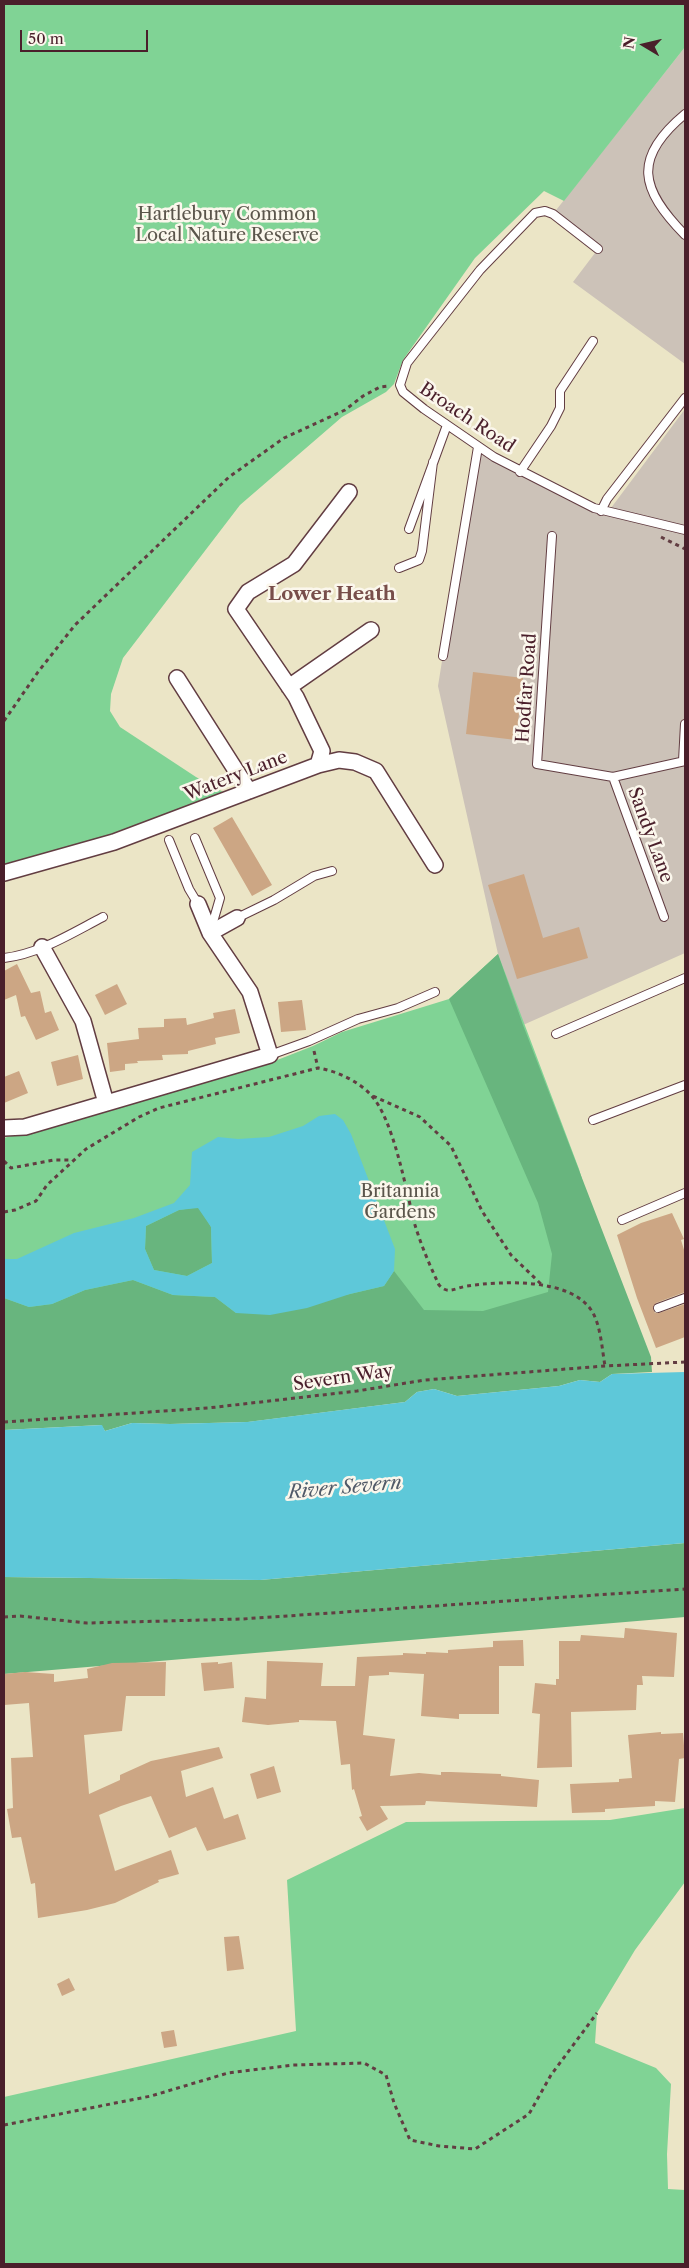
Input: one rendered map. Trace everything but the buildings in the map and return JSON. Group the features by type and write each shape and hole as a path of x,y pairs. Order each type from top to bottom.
{"street":[{"path":"318,765 322,751 289,687 236,609 248,592 294,564 350,492"},
{"path":"289,687 370,630"},
{"path":"177,678 250,791"},
{"name":"Watery Lane","path":"4,873 114,842 318,765 339,760 355,762 376,771 434,864"},
{"path":"4,1128 25,1127 270,1055 250,992 210,933 198,904"},
{"path":"210,933 237,918"},
{"path":"42,947 83,1021 106,1103"}],"lane":[{"path":"685,114 666,130 654,148 647,166 650,185 656,200 666,216 685,235"},
{"name":"Broach Road","path":"598,249 553,214 545,211 535,213 480,270 406,363 400,385 403,392 447,425 478,447 520,472 601,510 685,530"},
{"path":"520,472 560,408 560,391 593,341"},
{"path":"601,510 607,499 685,398"},
{"path":"409,529 447,425"},
{"path":"443,656 458,554 478,447"},
{"path":"399,568 419,560 422,551 433,462"},
{"name":"Hodfar Road","path":"552,536 537,764 613,777"},
{"path":"684,761 685,724"},
{"name":"Sandy Lane","path":"664,917 613,777 684,761"},
{"path":"195,838 220,898 210,933"},
{"path":"169,840 188,889 198,904"},
{"path":"237,918 274,900 314,876 332,871"},
{"path":"4,958 18,957 103,917"},
{"path":"556,1034 685,978"},
{"path":"270,1055 310,1041 358,1019 398,1008 435,992"},
{"path":"593,1120 685,1085"},
{"path":"622,1220 685,1193"},
{"path":"658,1308 685,1298"}],"path":[{"path":"4,721 38,672 75,626 229,478 284,438 345,410 363,396 380,387 400,385"},
{"path":"310,1041 318,1068"},
{"path":"4,1212 15,1210 36,1201 47,1185 73,1160 114,1132 159,1108 318,1068 338,1073 372,1096 420,1117 451,1146 482,1211 511,1255 542,1286"},
{"path":"372,1096 384,1117 397,1153 416,1226 439,1285 444,1290 450,1291 464,1286 498,1282 542,1286 578,1297 593,1314 605,1366"},
{"path":"4,1161 11,1168 54,1160 73,1160"},
{"name":"Severn Way","path":"4,1422 208,1408 357,1391 426,1380 605,1366 685,1362"},
{"path":"4,1617 20,1616 88,1623 242,1619 685,1589"},
{"path":"4,2126 151,2096 228,2073 293,2065 364,2062 386,2075 394,2103 410,2140 439,2146 476,2149 529,2114 551,2075 597,2013"}],"shaded area":[{"path":"685,47 685,364 573,282 598,249 553,214"},
{"path":"685,409 685,953 523,1025 498,954 438,686 478,447 608,512"}],"green space":[{"name":"Hartlebury Common Local Nature Reserve","path":"4,4 685,4 685,47 564,201 544,191 475,258 403,360 394,384 386,392 342,417 240,505 123,658 111,694 110,711 120,727 196,777 234,798 4,872"},
{"name":"Britannia Gardens","path":"498,954 579,1169 633,1352 4,1425 4,1138 267,1064 342,1032 449,999"},
{"path":"498,954 523,1025 651,1357 652,1372 612,1374 600,1382 580,1380 559,1386 457,1396 434,1389 417,1392 405,1402 248,1422 132,1423 105,1431 101,1425 4,1430 4,1298 29,1307 52,1304 85,1290 133,1280 173,1295 215,1297 236,1313 350,1294 384,1286 394,1271 424,1310 483,1311 548,1292 552,1254 538,1203 449,999"},
{"path":"199,1207 211,1227 212,1263 187,1276 154,1270 145,1249 146,1226 179,1210"},
{"path":"685,1543 685,1617 4,1674 4,1577 260,1580"},
{"path":"685,1808 685,1882 635,1950 597,2013 595,2043 656,2068 671,2084 667,2154 668,2189 685,2190 685,2264 4,2264 4,2097 296,2031 287,1880 406,1822 610,1820"}],"water":[{"path":"335,1114 343,1120 351,1134 395,1249 394,1271 384,1286 350,1294 307,1308 270,1315 236,1313 215,1297 173,1295 133,1280 85,1290 52,1304 29,1307 4,1298 4,1259 17,1259 74,1233 134,1218 174,1203 190,1185 192,1152 218,1137 238,1139 269,1137 303,1126 319,1116","holes":["198,1208 211,1227 212,1263 187,1276 154,1270 145,1249 146,1226 179,1210"]},
{"name":"River Severn","path":"685,1372 685,1543 260,1580 4,1577 4,1430 102,1425 105,1431 132,1423 247,1422 405,1402 417,1392 434,1389 457,1396 559,1386 580,1380 600,1382 612,1374"}],"district":[{"name":"Lower Heath","path":"332,595"}]}
